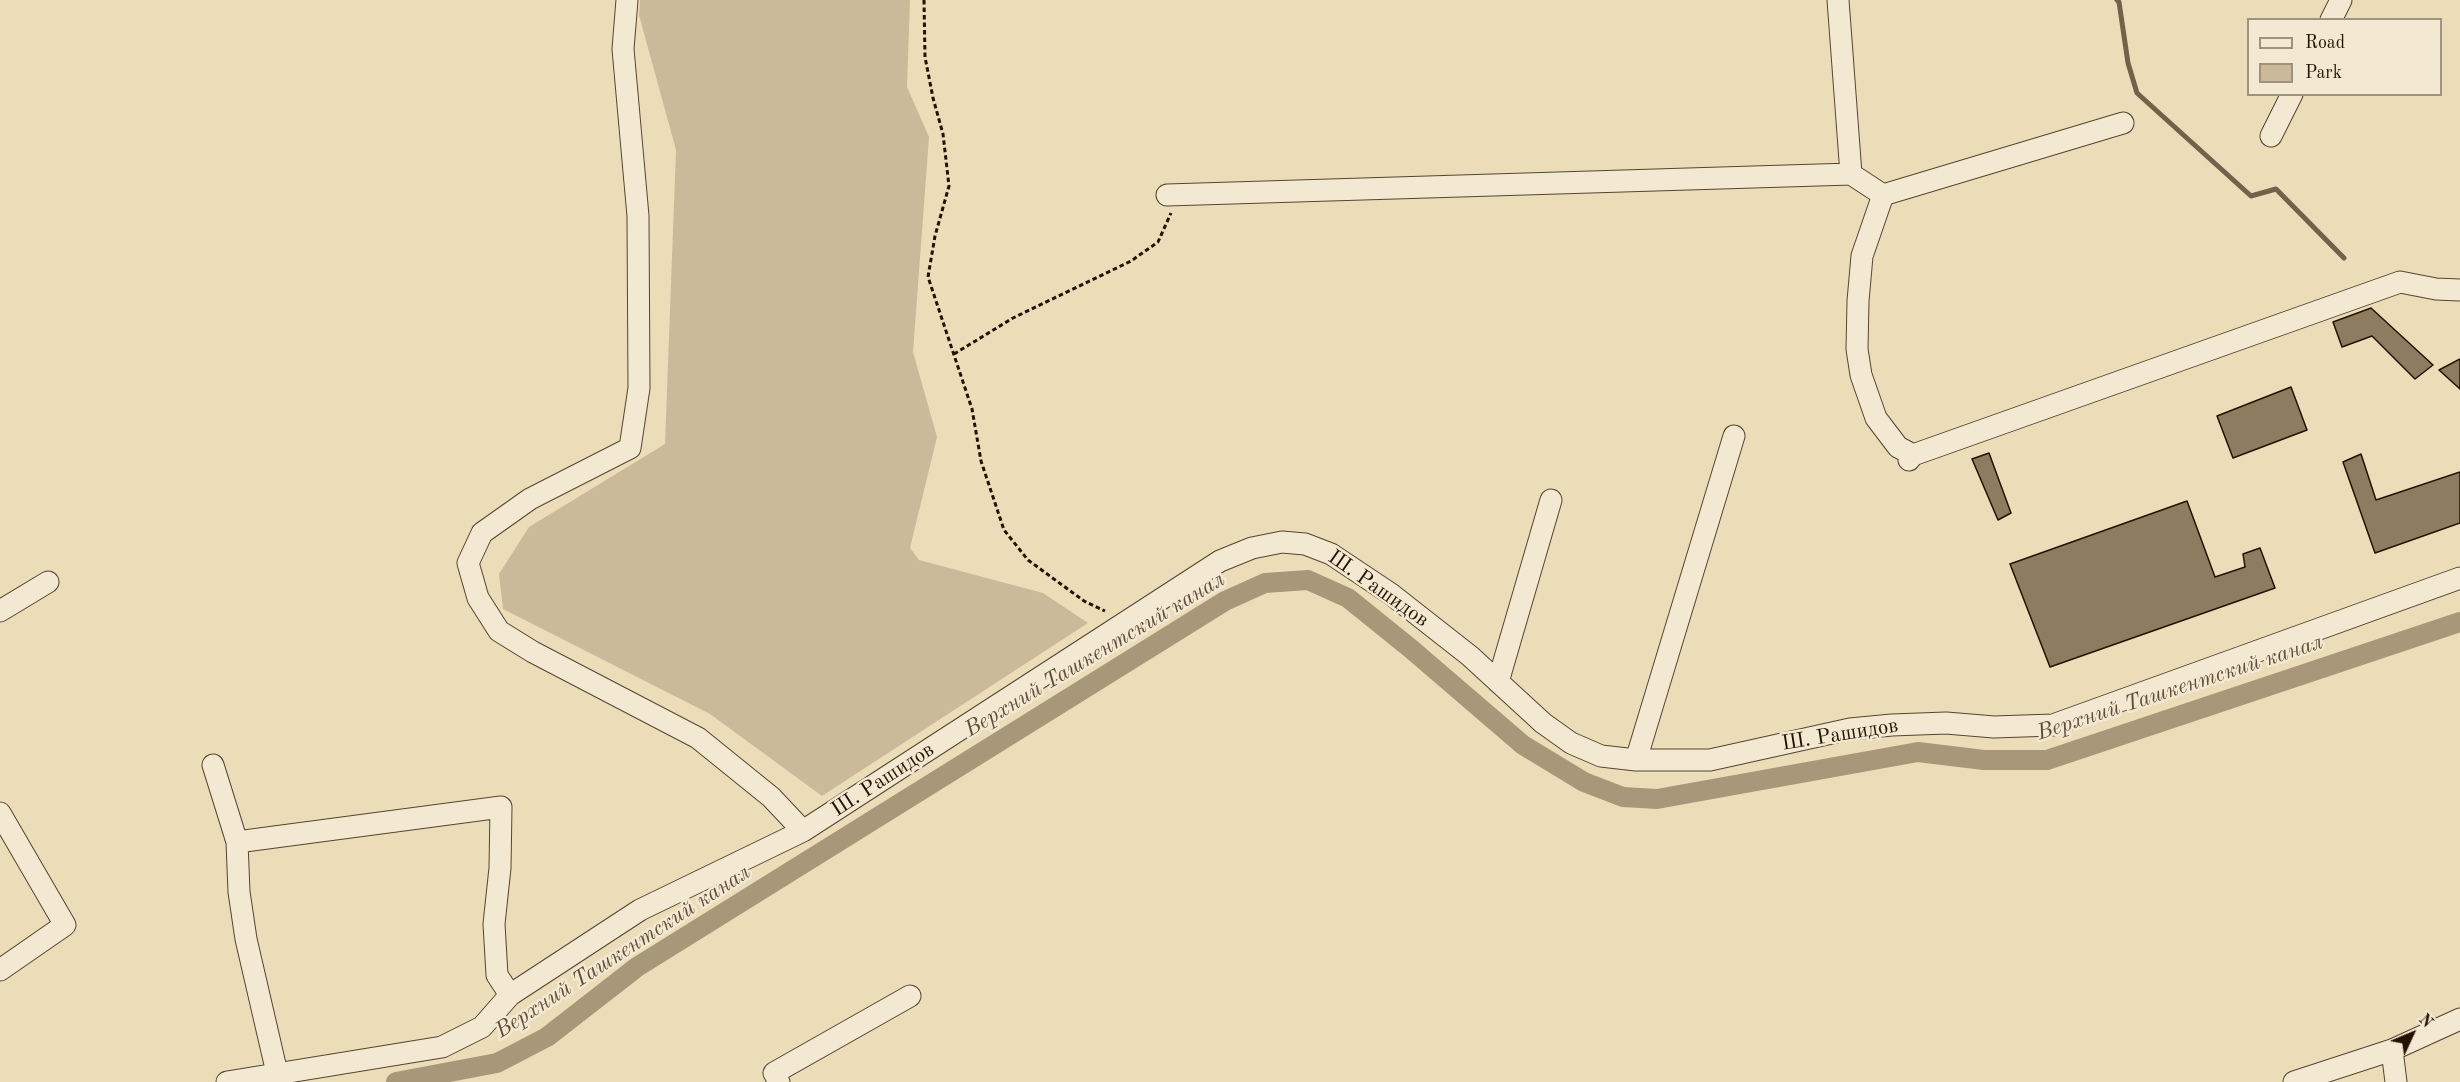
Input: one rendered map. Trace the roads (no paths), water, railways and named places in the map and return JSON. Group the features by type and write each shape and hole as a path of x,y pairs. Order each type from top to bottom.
{"street":[{"path":"627,0 623,49 638,216 639,388 630,448 530,499 482,533 468,562 478,598 499,631 533,652 698,738 771,797 803,831"},
{"path":"1838,0 1851,174"},
{"path":"2332,18 2341,0"},
{"path":"2271,136 2291,96"},
{"path":"1167,195 1851,174 1883,195 2123,123"},
{"path":"1883,195 1862,256 1857,349 1861,375 1876,418 1898,447 1911,458 2400,282 2436,289 2460,290"},
{"path":"1636,760 1734,436"},
{"path":"1498,682 1551,500"},
{"name":"Ш. Рашидов","path":"227,1082 442,1047 482,1027 510,995 640,910 803,831 1220,561 1252,548 1282,542 1305,544 1331,554 1391,594 1470,656 1543,723 1571,743 1601,756 1636,760 1710,760 1850,729 1892,725 1946,723 1994,727 2053,725 2460,578"},
{"path":"0,611 48,582"},
{"path":"213,765 237,842 239,892 246,939 277,1073"},
{"path":"237,842 501,807 500,868 494,924 496,975 510,995"},
{"path":"0,813 65,925 0,970"},
{"path":"779,1082 774,1073 910,996"},
{"path":"2294,1082 2392,1050 2460,1019"},
{"path":"2392,1050 2396,1082"}],"waterway":[{"path":"2117,0 2128,63 2137,93 2251,196 2276,189 2344,258"},
{"name":"Верхний Ташкентский канал","path":"396,1082 497,1063 547,1037 637,967 1225,601 1265,583 1308,580 1348,598 1523,745 1584,782 1623,797 1657,799 1918,752 1984,760 2047,760 2460,622"}]}
